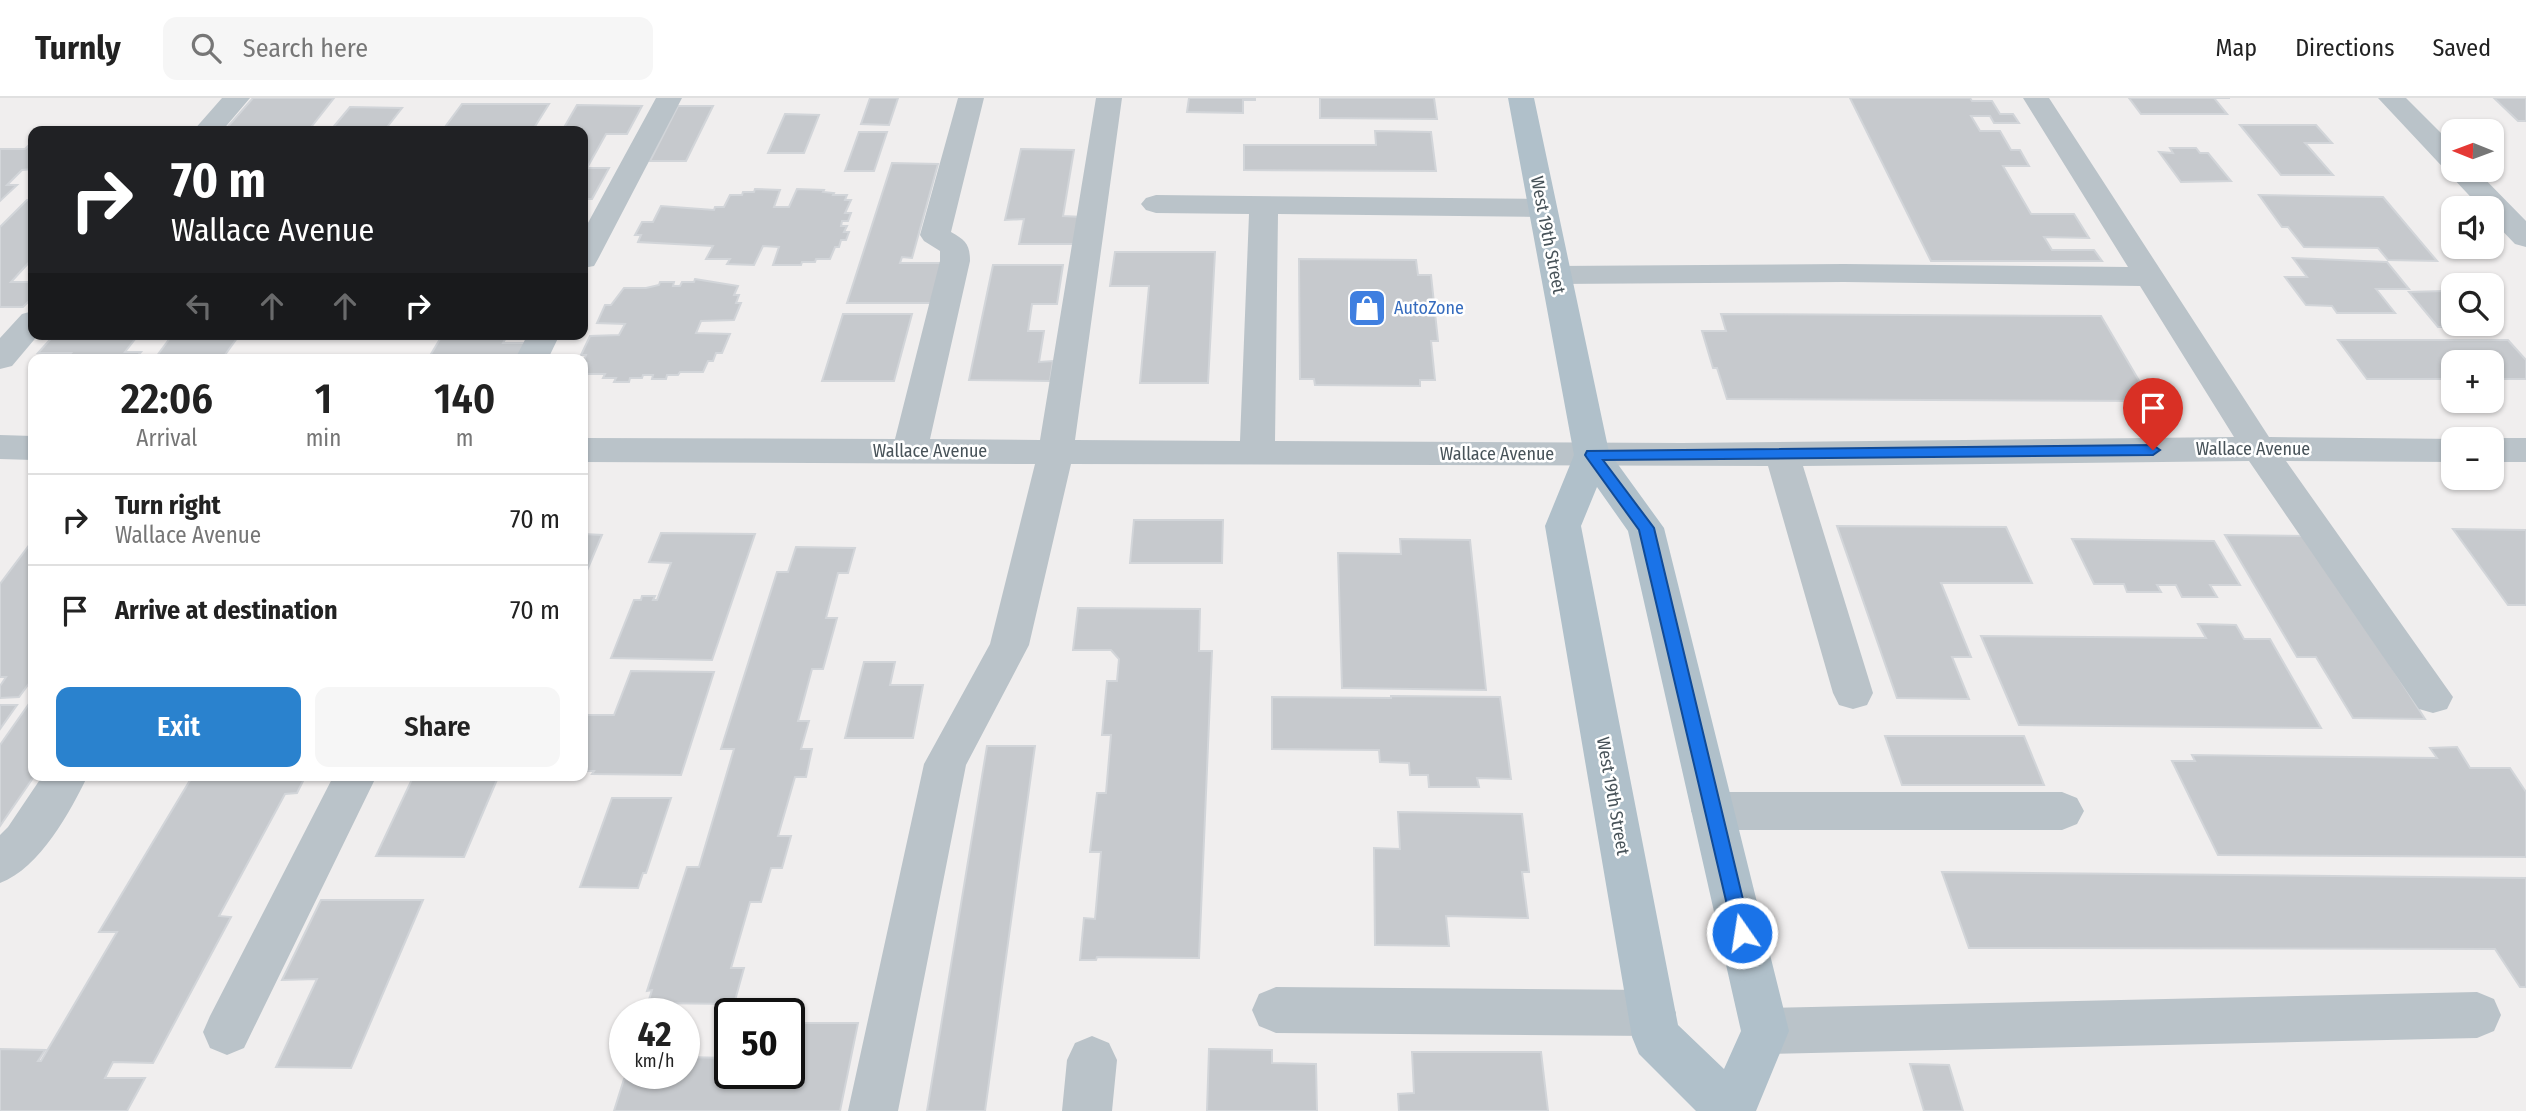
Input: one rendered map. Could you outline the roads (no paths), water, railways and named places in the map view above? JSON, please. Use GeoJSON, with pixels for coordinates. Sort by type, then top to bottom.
{"type":"FeatureCollection","features":[{"type":"Feature","properties":{"kind":"main road","name":"West 19th Street"},"geometry":{"type":"LineString","coordinates":[[1521,98],[1592,455],[1646,528],[1765,1031],[1731,1111],[1656,1037],[1563,526],[1592,455]]}},
{"type":"Feature","properties":{"kind":"street"},"geometry":{"type":"LineString","coordinates":[[211,126],[237,98]]}},
{"type":"Feature","properties":{"kind":"street"},"geometry":{"type":"LineString","coordinates":[[588,250],[669,98]]}},
{"type":"Feature","properties":{"kind":"street"},"geometry":{"type":"LineString","coordinates":[[910,451],[956,261],[955,247],[935,235],[971,98]]}},
{"type":"Feature","properties":{"kind":"street"},"geometry":{"type":"LineString","coordinates":[[873,1111],[945,764],[1009,645],[1056,452],[1109,98]]}},
{"type":"Feature","properties":{"kind":"street"},"geometry":{"type":"LineString","coordinates":[[2036,98],[2259,449],[2433,697]]}},
{"type":"Feature","properties":{"kind":"street"},"geometry":{"type":"LineString","coordinates":[[2391,98],[2441,150]]}},
{"type":"Feature","properties":{"kind":"street"},"geometry":{"type":"LineString","coordinates":[[2472,182],[2526,238]]}},
{"type":"Feature","properties":{"kind":"street"},"geometry":{"type":"LineString","coordinates":[[1156,204],[1542,208]]}},
{"type":"Feature","properties":{"kind":"street"},"geometry":{"type":"LineString","coordinates":[[1256,453],[1264,204]]}},
{"type":"Feature","properties":{"kind":"street"},"geometry":{"type":"LineString","coordinates":[[1556,275],[1844,273],[2148,277]]}},
{"type":"Feature","properties":{"kind":"street"},"geometry":{"type":"LineString","coordinates":[[0,358],[28,327]]}},
{"type":"Feature","properties":{"kind":"street"},"geometry":{"type":"LineString","coordinates":[[0,447],[28,448]]}},
{"type":"Feature","properties":{"kind":"street","name":"Wallace Avenue"},"geometry":{"type":"LineString","coordinates":[[588,450],[1592,455],[2441,450]]}},
{"type":"Feature","properties":{"kind":"street"},"geometry":{"type":"LineString","coordinates":[[2504,450],[2526,450]]}},
{"type":"Feature","properties":{"kind":"street"},"geometry":{"type":"LineString","coordinates":[[1783,454],[1853,693]]}},
{"type":"Feature","properties":{"kind":"street"},"geometry":{"type":"LineString","coordinates":[[0,863],[24,841],[63,781]]}},
{"type":"Feature","properties":{"kind":"street"},"geometry":{"type":"LineString","coordinates":[[226,1032],[353,781]]}},
{"type":"Feature","properties":{"kind":"street"},"geometry":{"type":"LineString","coordinates":[[1713,811],[2062,811]]}},
{"type":"Feature","properties":{"kind":"street"},"geometry":{"type":"LineString","coordinates":[[1276,1010],[1652,1013]]}},
{"type":"Feature","properties":{"kind":"street"},"geometry":{"type":"LineString","coordinates":[[1765,1031],[2477,1015]]}},
{"type":"Feature","properties":{"kind":"street"},"geometry":{"type":"LineString","coordinates":[[1087,1111],[1092,1060]]}},
{"type":"Feature","properties":{"kind":"place","name":"AutoZone"},"geometry":{"type":"Point","coordinates":[1367,308]}}]}
